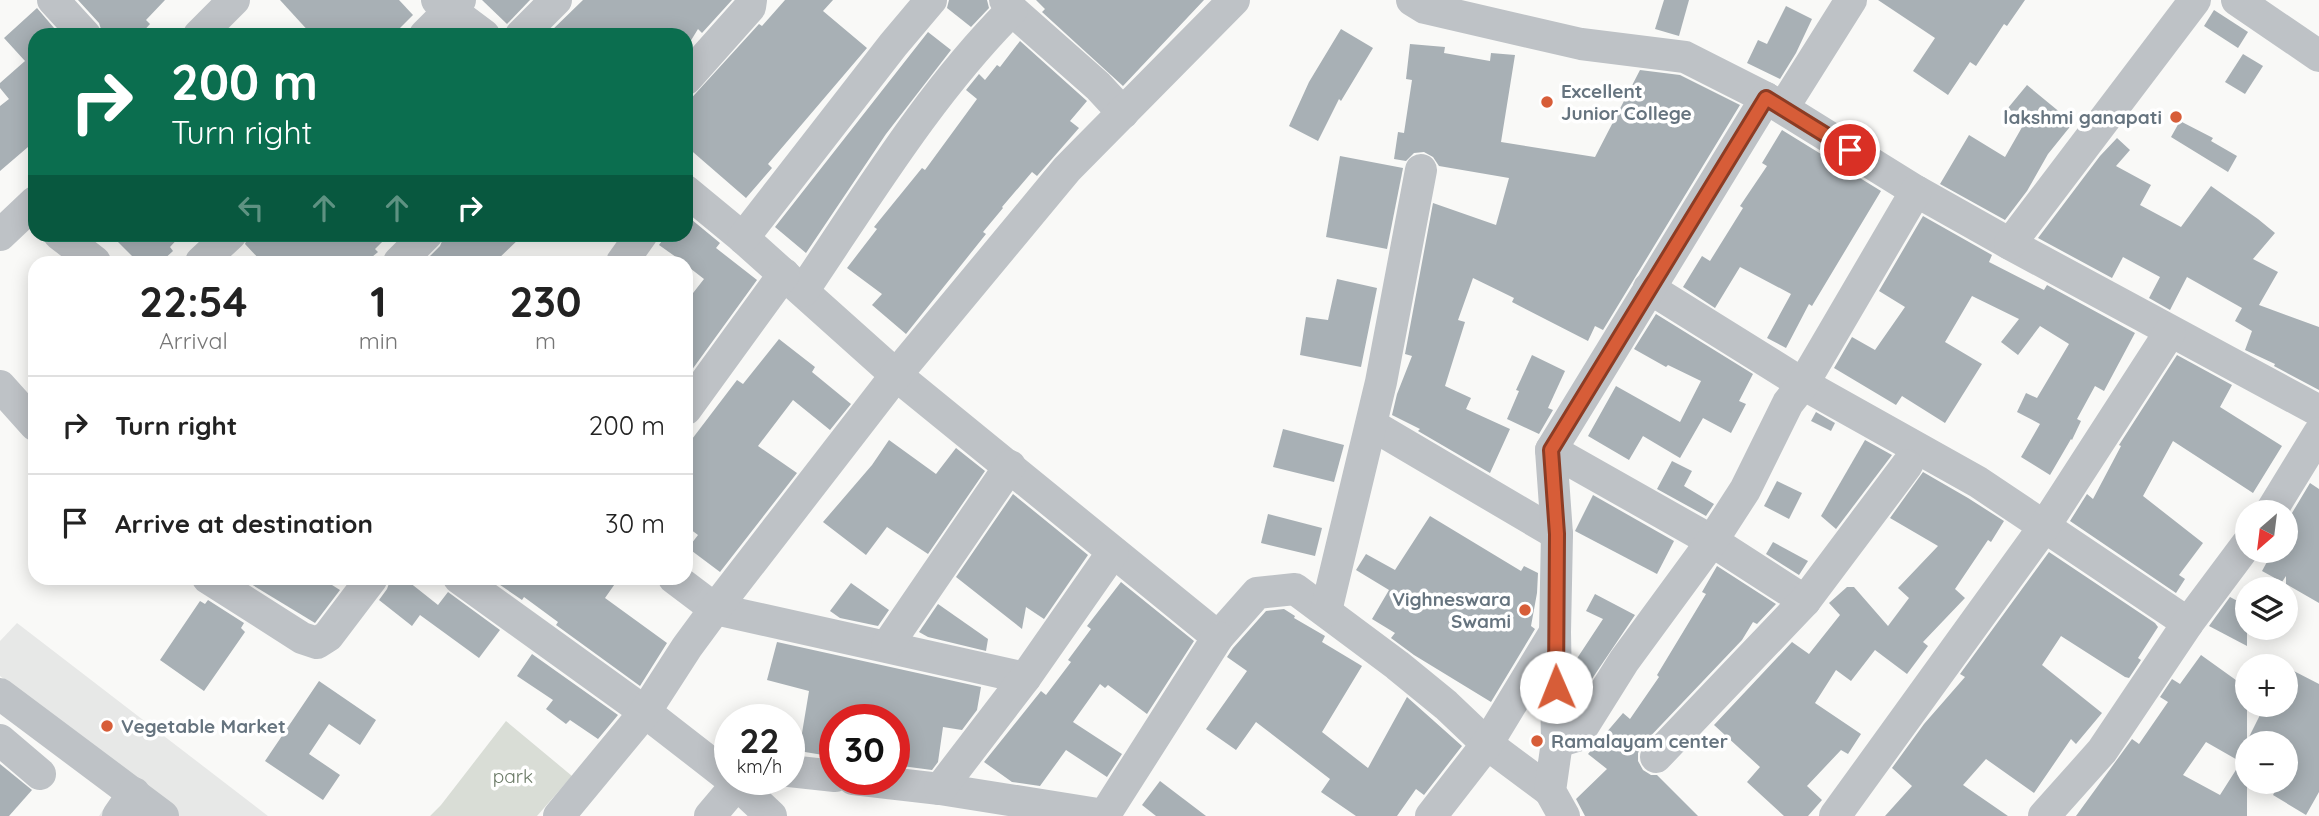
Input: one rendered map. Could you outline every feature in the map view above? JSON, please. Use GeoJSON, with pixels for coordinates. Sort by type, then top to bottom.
{"type":"FeatureCollection","features":[{"type":"Feature","properties":{"kind":"street"},"geometry":{"type":"LineString","coordinates":[[53,0],[79,28]]}},
{"type":"Feature","properties":{"kind":"street"},"geometry":{"type":"LineString","coordinates":[[206,28],[234,0]]}},
{"type":"Feature","properties":{"kind":"street"},"geometry":{"type":"LineString","coordinates":[[528,28],[556,0]]}},
{"type":"Feature","properties":{"kind":"street"},"geometry":{"type":"LineString","coordinates":[[693,71],[750,7],[751,0]]}},
{"type":"Feature","properties":{"kind":"street"},"geometry":{"type":"LineString","coordinates":[[743,238],[893,44],[931,0]]}},
{"type":"Feature","properties":{"kind":"street"},"geometry":{"type":"LineString","coordinates":[[559,816],[645,712],[715,609],[896,375],[1067,169],[1234,0]]}},
{"type":"Feature","properties":{"kind":"street"},"geometry":{"type":"LineString","coordinates":[[1557,804],[1557,534],[1551,450],[1649,288],[1775,103],[1851,0]]}},
{"type":"Feature","properties":{"kind":"street"},"geometry":{"type":"LineString","coordinates":[[2237,0],[2319,56]]}},
{"type":"Feature","properties":{"kind":"street"},"geometry":{"type":"LineString","coordinates":[[2010,244],[2190,2]]}},
{"type":"Feature","properties":{"kind":"street"},"geometry":{"type":"LineString","coordinates":[[430,28],[449,3],[476,28]]}},
{"type":"Feature","properties":{"kind":"street"},"geometry":{"type":"LineString","coordinates":[[1423,3],[1581,44],[1685,58],[1775,103],[1916,191],[2319,411]]}},
{"type":"Feature","properties":{"kind":"street"},"geometry":{"type":"LineString","coordinates":[[693,401],[794,283],[1009,5],[1098,86],[1123,113]]}},
{"type":"Feature","properties":{"kind":"street"},"geometry":{"type":"LineString","coordinates":[[1326,611],[1372,425],[1421,170]]}},
{"type":"Feature","properties":{"kind":"street"},"geometry":{"type":"LineString","coordinates":[[1557,742],[1577,736],[1624,661],[1712,541],[1745,490],[1788,403],[1803,384],[1916,191]]}},
{"type":"Feature","properties":{"kind":"street"},"geometry":{"type":"LineString","coordinates":[[693,197],[896,375],[1218,637]]}},
{"type":"Feature","properties":{"kind":"street"},"geometry":{"type":"LineString","coordinates":[[0,235],[28,212]]}},
{"type":"Feature","properties":{"kind":"street"},"geometry":{"type":"LineString","coordinates":[[69,242],[87,256]]}},
{"type":"Feature","properties":{"kind":"street"},"geometry":{"type":"LineString","coordinates":[[207,256],[222,242]]}},
{"type":"Feature","properties":{"kind":"street"},"geometry":{"type":"LineString","coordinates":[[405,256],[419,242]]}},
{"type":"Feature","properties":{"kind":"street"},"geometry":{"type":"LineString","coordinates":[[1649,288],[1803,384],[1978,482],[2188,623]]}},
{"type":"Feature","properties":{"kind":"street"},"geometry":{"type":"LineString","coordinates":[[1835,816],[2044,527],[2170,332]]}},
{"type":"Feature","properties":{"kind":"street"},"geometry":{"type":"LineString","coordinates":[[0,386],[28,411]]}},
{"type":"Feature","properties":{"kind":"street"},"geometry":{"type":"LineString","coordinates":[[1372,425],[1557,534]]}},
{"type":"Feature","properties":{"kind":"street"},"geometry":{"type":"LineString","coordinates":[[2278,500],[2319,433]]}},
{"type":"Feature","properties":{"kind":"street"},"geometry":{"type":"LineString","coordinates":[[1551,450],[1712,541],[1805,601]]}},
{"type":"Feature","properties":{"kind":"street"},"geometry":{"type":"LineString","coordinates":[[1656,757],[1805,601],[1907,465]]}},
{"type":"Feature","properties":{"kind":"street"},"geometry":{"type":"LineString","coordinates":[[887,646],[1010,466]]}},
{"type":"Feature","properties":{"kind":"street"},"geometry":{"type":"LineString","coordinates":[[940,789],[1025,678],[1113,552]]}},
{"type":"Feature","properties":{"kind":"street"},"geometry":{"type":"LineString","coordinates":[[2045,816],[2102,751],[2188,623],[2235,560]]}},
{"type":"Feature","properties":{"kind":"street"},"geometry":{"type":"LineString","coordinates":[[219,585],[302,638],[317,643],[328,636],[367,585]]}},
{"type":"Feature","properties":{"kind":"street"},"geometry":{"type":"LineString","coordinates":[[469,585],[714,762]]}},
{"type":"Feature","properties":{"kind":"street"},"geometry":{"type":"LineString","coordinates":[[683,585],[715,609],[1025,678]]}},
{"type":"Feature","properties":{"kind":"street"},"geometry":{"type":"LineString","coordinates":[[910,786],[1104,816],[1218,637],[1257,593],[1295,589],[1396,664],[1557,804]]}},
{"type":"Feature","properties":{"kind":"street"},"geometry":{"type":"LineString","coordinates":[[1431,816],[1487,744],[1555,632]]}},
{"type":"Feature","properties":{"kind":"street"},"geometry":{"type":"LineString","coordinates":[[0,694],[126,804],[163,816]]}},
{"type":"Feature","properties":{"kind":"street"},"geometry":{"type":"LineString","coordinates":[[0,740],[40,774]]}},
{"type":"Feature","properties":{"kind":"street"},"geometry":{"type":"LineString","coordinates":[[710,816],[726,795]]}},
{"type":"Feature","properties":{"kind":"street"},"geometry":{"type":"LineString","coordinates":[[752,795],[771,816]]}},
{"type":"Feature","properties":{"kind":"shaded area","name":"Vegetable Market"},"geometry":{"type":"Polygon","coordinates":[[[17,623],[268,816],[99,816],[126,775],[0,676],[0,641],[17,623]]]}},
{"type":"Feature","properties":{"kind":"green space","name":"park"},"geometry":{"type":"Polygon","coordinates":[[[506,721],[572,776],[537,816],[430,816],[441,805],[506,721]]]}},
{"type":"Feature","properties":{"kind":"building"},"geometry":{"type":"Polygon","coordinates":[[[78,0],[165,0],[146,20],[150,24],[146,28],[101,28],[78,0]]]}},
{"type":"Feature","properties":{"kind":"building"},"geometry":{"type":"Polygon","coordinates":[[[280,0],[399,0],[413,15],[400,28],[306,28],[280,0]]]}},
{"type":"Feature","properties":{"kind":"building"},"geometry":{"type":"Polygon","coordinates":[[[482,0],[530,0],[507,24],[482,0]]]}},
{"type":"Feature","properties":{"kind":"building"},"geometry":{"type":"Polygon","coordinates":[[[583,0],[732,0],[702,33],[698,29],[693,37],[693,28],[554,28],[583,0]]]}},
{"type":"Feature","properties":{"kind":"building"},"geometry":{"type":"Polygon","coordinates":[[[785,0],[833,0],[823,11],[867,48],[768,164],[772,168],[746,198],[693,152],[693,96],[759,24],[762,26],[785,0]]]}},
{"type":"Feature","properties":{"kind":"building"},"geometry":{"type":"Polygon","coordinates":[[[949,0],[987,0],[989,8],[971,27],[947,8],[949,0]]]}},
{"type":"Feature","properties":{"kind":"building"},"geometry":{"type":"Polygon","coordinates":[[[1036,0],[1204,0],[1123,86],[1042,12],[1045,9],[1036,0]]]}},
{"type":"Feature","properties":{"kind":"building"},"geometry":{"type":"Polygon","coordinates":[[[1664,0],[1689,0],[1679,36],[1655,29],[1664,0]]]}},
{"type":"Feature","properties":{"kind":"building"},"geometry":{"type":"Polygon","coordinates":[[[1878,0],[2025,0],[2007,26],[2004,24],[1976,66],[1970,62],[1948,95],[1913,71],[1935,38],[1878,0]]]}},
{"type":"Feature","properties":{"kind":"building"},"geometry":{"type":"Polygon","coordinates":[[[1786,6],[1812,19],[1780,79],[1747,63],[1758,40],[1767,44],[1786,6]]]}},
{"type":"Feature","properties":{"kind":"building"},"geometry":{"type":"Polygon","coordinates":[[[37,8],[54,28],[28,28],[28,147],[0,171],[0,106],[9,99],[0,88],[0,83],[25,61],[4,38],[37,8]]]}},
{"type":"Feature","properties":{"kind":"building"},"geometry":{"type":"Polygon","coordinates":[[[2214,10],[2248,32],[2238,48],[2204,26],[2214,10]]]}},
{"type":"Feature","properties":{"kind":"building"},"geometry":{"type":"Polygon","coordinates":[[[1341,29],[1373,48],[1341,101],[1339,99],[1318,141],[1289,126],[1309,82],[1341,29]]]}},
{"type":"Feature","properties":{"kind":"building"},"geometry":{"type":"Polygon","coordinates":[[[928,32],[951,50],[886,134],[806,253],[775,227],[928,32]]]}},
{"type":"Feature","properties":{"kind":"building"},"geometry":{"type":"Polygon","coordinates":[[[1020,41],[1087,101],[1070,121],[1079,128],[1037,176],[1032,172],[1002,207],[983,232],[986,234],[906,334],[872,305],[882,294],[847,268],[877,229],[874,227],[922,168],[925,170],[977,99],[966,90],[979,74],[985,80],[997,65],[1000,67],[1020,41]]]}},
{"type":"Feature","properties":{"kind":"building"},"geometry":{"type":"Polygon","coordinates":[[[1410,44],[1445,47],[1444,53],[1490,61],[1491,53],[1515,55],[1501,142],[1595,157],[1640,70],[1680,75],[1740,105],[1603,330],[1595,326],[1588,341],[1512,302],[1514,298],[1473,278],[1458,320],[1465,322],[1445,386],[1471,398],[1466,409],[1510,429],[1490,473],[1418,431],[1420,429],[1392,415],[1412,356],[1405,354],[1433,203],[1496,225],[1509,178],[1439,166],[1433,157],[1424,152],[1414,153],[1406,161],[1394,159],[1398,132],[1404,133],[1412,80],[1406,79],[1410,44]]]}},
{"type":"Feature","properties":{"kind":"building"},"geometry":{"type":"Polygon","coordinates":[[[2243,54],[2263,66],[2245,94],[2225,82],[2243,54]]]}},
{"type":"Feature","properties":{"kind":"building"},"geometry":{"type":"Polygon","coordinates":[[[2027,85],[2073,123],[2048,154],[2027,191],[2005,220],[1940,184],[1969,135],[2005,157],[2025,122],[2008,108],[2027,85]]]}},
{"type":"Feature","properties":{"kind":"building"},"geometry":{"type":"Polygon","coordinates":[[[2180,121],[2213,138],[2211,141],[2237,156],[2228,172],[2171,137],[2180,121]]]}},
{"type":"Feature","properties":{"kind":"building"},"geometry":{"type":"Polygon","coordinates":[[[1782,130],[1881,191],[1812,306],[1809,304],[1786,348],[1767,338],[1791,294],[1740,267],[1715,308],[1683,287],[1702,256],[1710,261],[1743,208],[1740,206],[1767,166],[1762,163],[1782,130]]]}},
{"type":"Feature","properties":{"kind":"building"},"geometry":{"type":"Polygon","coordinates":[[[2117,138],[2130,150],[2116,166],[2151,185],[2140,205],[2181,227],[2211,186],[2275,233],[2253,259],[2278,272],[2259,305],[2319,327],[2319,390],[2245,350],[2252,331],[2235,321],[2242,308],[2187,277],[2170,310],[2149,298],[2160,277],[2123,257],[2112,278],[2038,238],[2100,156],[2117,138]]]}},
{"type":"Feature","properties":{"kind":"building"},"geometry":{"type":"Polygon","coordinates":[[[1340,156],[1403,168],[1387,249],[1326,237],[1340,156]]]}},
{"type":"Feature","properties":{"kind":"building"},"geometry":{"type":"Polygon","coordinates":[[[1923,216],[1992,255],[1989,262],[2044,290],[2047,285],[2135,333],[2104,391],[2095,386],[2077,419],[2081,421],[2072,440],[2050,475],[2021,457],[2040,424],[2017,412],[2026,393],[2037,398],[2069,344],[2040,326],[2018,355],[2001,342],[2019,319],[1972,296],[1945,342],[1982,364],[1945,423],[1902,396],[1896,405],[1834,368],[1852,337],[1875,350],[1905,307],[1879,291],[1923,216]]]}},
{"type":"Feature","properties":{"kind":"building"},"geometry":{"type":"Polygon","coordinates":[[[693,221],[720,243],[716,248],[757,280],[693,368],[693,293],[704,279],[693,270],[693,256],[675,256],[659,245],[661,242],[693,242],[693,221]]]}},
{"type":"Feature","properties":{"kind":"building"},"geometry":{"type":"Polygon","coordinates":[[[118,242],[175,242],[170,247],[173,251],[168,256],[132,256],[118,242]]]}},
{"type":"Feature","properties":{"kind":"building"},"geometry":{"type":"Polygon","coordinates":[[[382,242],[375,249],[378,252],[373,256],[256,256],[245,244],[382,242]]]}},
{"type":"Feature","properties":{"kind":"building"},"geometry":{"type":"Polygon","coordinates":[[[442,242],[516,242],[501,256],[430,256],[442,242]]]}},
{"type":"Feature","properties":{"kind":"building"},"geometry":{"type":"Polygon","coordinates":[[[1337,279],[1377,288],[1361,367],[1300,355],[1306,317],[1328,320],[1337,279]]]}},
{"type":"Feature","properties":{"kind":"building"},"geometry":{"type":"Polygon","coordinates":[[[1656,314],[1753,374],[1739,401],[1746,404],[1731,433],[1703,418],[1680,458],[1643,436],[1629,460],[1588,436],[1616,386],[1680,422],[1701,381],[1668,365],[1666,367],[1634,349],[1656,314]]]}},
{"type":"Feature","properties":{"kind":"building"},"geometry":{"type":"Polygon","coordinates":[[[779,339],[815,367],[812,372],[851,404],[830,430],[793,400],[758,446],[797,473],[720,572],[693,552],[693,542],[698,535],[693,531],[693,438],[737,380],[743,384],[779,339]]]}},
{"type":"Feature","properties":{"kind":"building"},"geometry":{"type":"Polygon","coordinates":[[[1532,355],[1565,371],[1548,408],[1553,410],[1539,434],[1507,419],[1519,391],[1516,390],[1532,355]]]}},
{"type":"Feature","properties":{"kind":"building"},"geometry":{"type":"Polygon","coordinates":[[[2177,355],[2232,385],[2220,407],[2282,446],[2253,493],[2173,441],[2143,496],[2203,543],[2179,575],[2185,579],[2176,593],[2070,521],[2087,494],[2093,499],[2121,446],[2119,445],[2177,355]]]}},
{"type":"Feature","properties":{"kind":"building"},"geometry":{"type":"Polygon","coordinates":[[[1816,412],[1835,423],[1831,431],[1811,421],[1816,412]]]}},
{"type":"Feature","properties":{"kind":"building"},"geometry":{"type":"Polygon","coordinates":[[[1283,429],[1344,445],[1334,482],[1273,467],[1283,429]]]}},
{"type":"Feature","properties":{"kind":"building"},"geometry":{"type":"Polygon","coordinates":[[[889,440],[936,474],[956,448],[985,471],[928,554],[887,527],[866,555],[823,522],[872,465],[889,440]]]}},
{"type":"Feature","properties":{"kind":"building"},"geometry":{"type":"Polygon","coordinates":[[[1865,440],[1892,455],[1836,529],[1821,516],[1865,440]]]}},
{"type":"Feature","properties":{"kind":"building"},"geometry":{"type":"Polygon","coordinates":[[[1672,461],[1692,471],[1684,486],[1714,504],[1706,516],[1657,489],[1672,461]]]}},
{"type":"Feature","properties":{"kind":"building"},"geometry":{"type":"Polygon","coordinates":[[[1923,472],[2004,521],[1955,589],[1965,598],[1923,642],[1928,646],[1907,674],[1875,650],[1851,681],[1836,670],[1815,703],[1861,734],[1848,754],[1841,750],[1807,786],[1822,800],[1808,816],[1784,816],[1747,782],[1760,767],[1714,725],[1792,642],[1809,654],[1840,615],[1829,603],[1847,587],[1854,587],[1888,626],[1909,598],[1898,588],[1938,546],[1890,518],[1923,472]]]}},
{"type":"Feature","properties":{"kind":"building"},"geometry":{"type":"Polygon","coordinates":[[[1777,481],[1802,493],[1789,519],[1764,506],[1777,481]]]}},
{"type":"Feature","properties":{"kind":"building"},"geometry":{"type":"Polygon","coordinates":[[[2310,483],[2319,489],[2319,603],[2298,591],[2298,577],[2273,577],[2262,571],[2266,564],[2298,564],[2298,503],[2310,483]]]}},
{"type":"Feature","properties":{"kind":"building"},"geometry":{"type":"Polygon","coordinates":[[[1013,494],[1088,555],[1044,619],[1026,607],[1022,629],[956,577],[1013,494]]]}},
{"type":"Feature","properties":{"kind":"building"},"geometry":{"type":"Polygon","coordinates":[[[1593,495],[1674,541],[1657,574],[1575,531],[1593,495]]]}},
{"type":"Feature","properties":{"kind":"building"},"geometry":{"type":"Polygon","coordinates":[[[1268,514],[1322,528],[1315,556],[1261,543],[1268,514]]]}},
{"type":"Feature","properties":{"kind":"building"},"geometry":{"type":"Polygon","coordinates":[[[1430,516],[1521,571],[1524,566],[1538,573],[1531,626],[1535,629],[1491,702],[1414,655],[1391,638],[1395,633],[1372,619],[1389,590],[1356,570],[1366,554],[1395,570],[1430,516]]]}},
{"type":"Feature","properties":{"kind":"building"},"geometry":{"type":"Polygon","coordinates":[[[1773,542],[1808,561],[1799,575],[1766,554],[1773,542]]]}},
{"type":"Feature","properties":{"kind":"building"},"geometry":{"type":"Polygon","coordinates":[[[2049,552],[2155,623],[2158,627],[2138,658],[2141,660],[2129,678],[2125,677],[2061,636],[2042,665],[2102,713],[2076,744],[2071,739],[2034,793],[1986,759],[1963,785],[2008,816],[1885,816],[1912,786],[1892,768],[1924,724],[1965,677],[1960,674],[2049,552]]]}},
{"type":"Feature","properties":{"kind":"building"},"geometry":{"type":"Polygon","coordinates":[[[1717,566],[1776,604],[1757,624],[1753,622],[1742,640],[1643,744],[1638,753],[1638,761],[1643,770],[1657,775],[1698,816],[1585,816],[1576,799],[1607,769],[1588,754],[1623,713],[1630,719],[1659,677],[1657,675],[1706,594],[1702,592],[1717,566]]]}},
{"type":"Feature","properties":{"kind":"building"},"geometry":{"type":"Polygon","coordinates":[[[1121,582],[1194,641],[1147,714],[1108,685],[1105,688],[1100,684],[1073,722],[1122,754],[1107,777],[1066,750],[1040,786],[1012,782],[984,762],[1041,691],[1046,695],[1091,629],[1087,626],[1121,582]]]}},
{"type":"Feature","properties":{"kind":"building"},"geometry":{"type":"Polygon","coordinates":[[[851,583],[889,610],[878,626],[840,618],[830,611],[851,583]]]}},
{"type":"Feature","properties":{"kind":"building"},"geometry":{"type":"Polygon","coordinates":[[[253,585],[332,585],[340,590],[315,623],[253,585]]]}},
{"type":"Feature","properties":{"kind":"building"},"geometry":{"type":"Polygon","coordinates":[[[388,585],[413,585],[438,605],[448,592],[500,630],[479,658],[420,615],[412,626],[379,600],[388,585]]]}},
{"type":"Feature","properties":{"kind":"building"},"geometry":{"type":"Polygon","coordinates":[[[500,585],[614,585],[605,598],[667,643],[640,686],[556,625],[558,622],[524,597],[522,600],[500,585]]]}},
{"type":"Feature","properties":{"kind":"building"},"geometry":{"type":"Polygon","coordinates":[[[1595,594],[1635,615],[1577,701],[1574,677],[1579,670],[1574,663],[1603,619],[1586,611],[1595,594]]]}},
{"type":"Feature","properties":{"kind":"building"},"geometry":{"type":"Polygon","coordinates":[[[2230,597],[2235,600],[2235,640],[2209,626],[2230,597]]]}},
{"type":"Feature","properties":{"kind":"building"},"geometry":{"type":"Polygon","coordinates":[[[208,600],[244,623],[241,628],[245,632],[204,691],[160,660],[200,601],[205,604],[208,600]]]}},
{"type":"Feature","properties":{"kind":"building"},"geometry":{"type":"Polygon","coordinates":[[[938,604],[988,639],[986,651],[928,637],[919,632],[938,604]]]}},
{"type":"Feature","properties":{"kind":"building"},"geometry":{"type":"Polygon","coordinates":[[[1284,609],[1325,636],[1322,642],[1362,666],[1322,732],[1368,768],[1407,697],[1462,746],[1424,795],[1416,789],[1397,816],[1356,816],[1321,792],[1330,779],[1256,722],[1236,750],[1206,729],[1247,671],[1227,657],[1266,611],[1284,609]]]}},
{"type":"Feature","properties":{"kind":"building"},"geometry":{"type":"Polygon","coordinates":[[[2236,640],[2247,640],[2247,646],[2236,640]]]}},
{"type":"Feature","properties":{"kind":"building"},"geometry":{"type":"Polygon","coordinates":[[[777,642],[981,687],[977,710],[962,730],[943,727],[938,762],[932,770],[910,767],[910,704],[819,704],[819,754],[805,752],[805,715],[809,691],[767,680],[777,642]]]}},
{"type":"Feature","properties":{"kind":"building"},"geometry":{"type":"Polygon","coordinates":[[[532,654],[618,715],[598,739],[570,720],[566,724],[546,709],[553,700],[517,676],[532,654]]]}},
{"type":"Feature","properties":{"kind":"building"},"geometry":{"type":"Polygon","coordinates":[[[2201,655],[2235,679],[2235,717],[2247,717],[2247,731],[2235,731],[2235,759],[2206,742],[2183,775],[2220,795],[2235,771],[2235,794],[2247,794],[2247,816],[2076,816],[2132,739],[2139,744],[2168,702],[2160,697],[2172,679],[2180,684],[2201,655]]]}},
{"type":"Feature","properties":{"kind":"building"},"geometry":{"type":"Polygon","coordinates":[[[2298,673],[2319,684],[2319,792],[2306,815],[2273,795],[2298,794],[2298,731],[2252,731],[2259,717],[2298,717],[2298,673]]]}},
{"type":"Feature","properties":{"kind":"building"},"geometry":{"type":"Polygon","coordinates":[[[319,681],[376,720],[360,745],[329,724],[309,754],[340,775],[323,800],[265,761],[319,681]]]}},
{"type":"Feature","properties":{"kind":"building"},"geometry":{"type":"Polygon","coordinates":[[[0,764],[32,790],[9,816],[0,816],[0,764]]]}},
{"type":"Feature","properties":{"kind":"building"},"geometry":{"type":"Polygon","coordinates":[[[1160,781],[1206,816],[1156,816],[1142,805],[1160,781]]]}},
{"type":"Feature","properties":{"kind":"place","name":"Excellent Junior College"},"geometry":{"type":"Point","coordinates":[1547,102]}},
{"type":"Feature","properties":{"kind":"place","name":"lakshmi ganapati"},"geometry":{"type":"Point","coordinates":[2176,117]}},
{"type":"Feature","properties":{"kind":"place","name":"Vighneswara Swami"},"geometry":{"type":"Point","coordinates":[1525,610]}},
{"type":"Feature","properties":{"kind":"place","name":"Vegetable Market"},"geometry":{"type":"Point","coordinates":[107,726]}},
{"type":"Feature","properties":{"kind":"place","name":"Ramalayam center"},"geometry":{"type":"Point","coordinates":[1537,741]}},
{"type":"Feature","properties":{"kind":"route"},"geometry":{"type":"LineString","coordinates":[[1556,687],[1557,534],[1551,450],[1766,98],[1850,150]]}}]}
